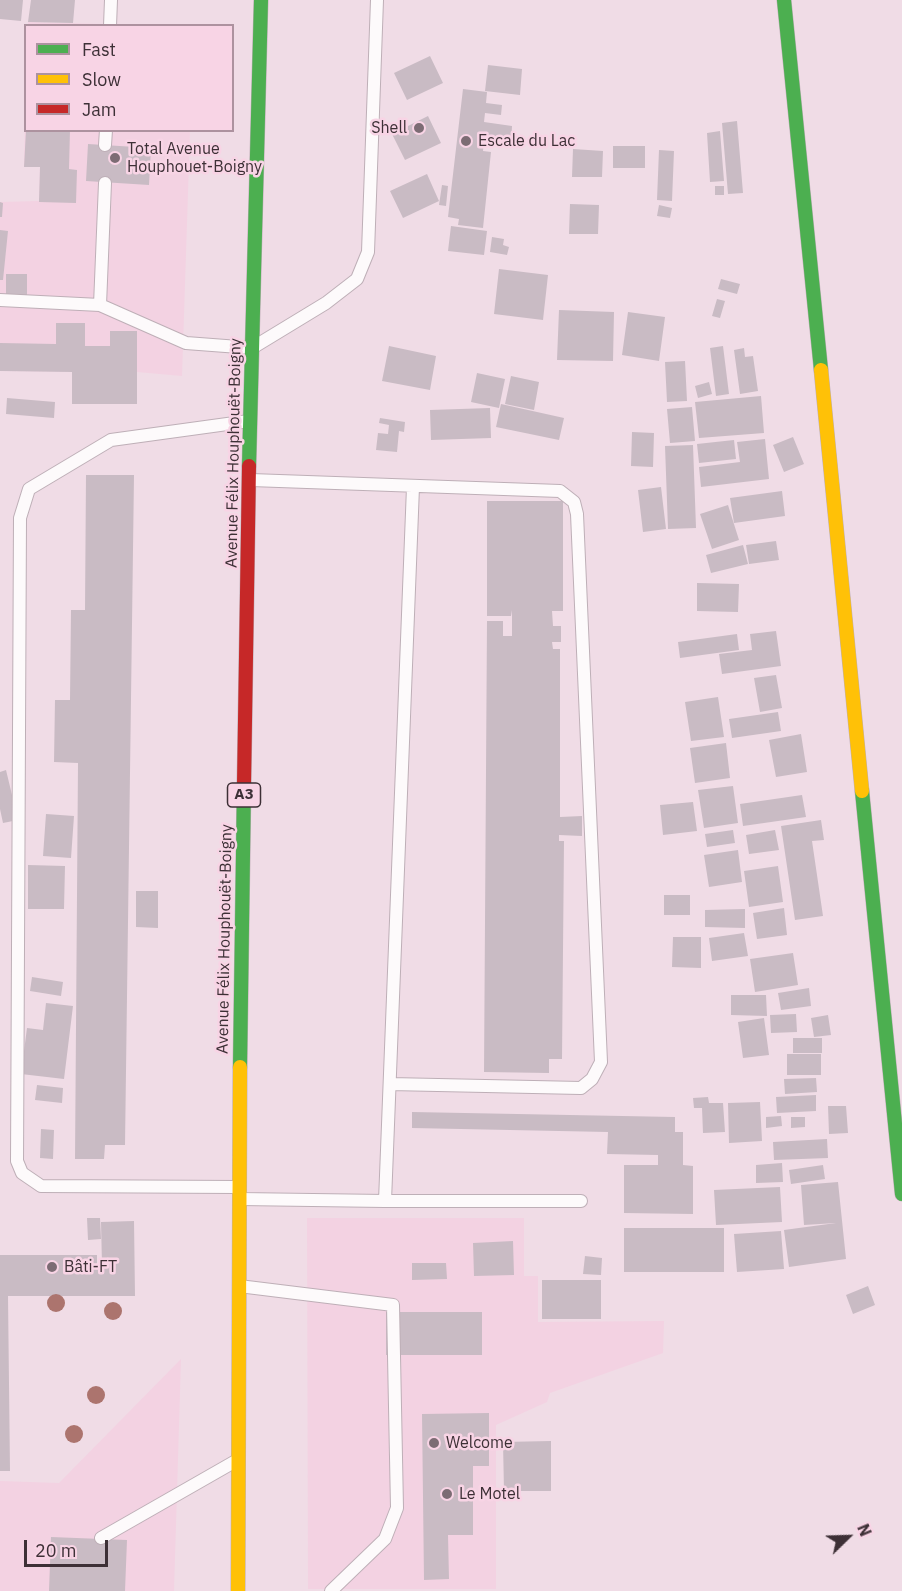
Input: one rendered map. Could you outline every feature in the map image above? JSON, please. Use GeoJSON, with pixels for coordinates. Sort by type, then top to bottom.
{"type":"FeatureCollection","features":[{"type":"Feature","properties":{"kind":"main road","name":"Avenue Félix Houphouët-Boigny"},"geometry":{"type":"LineString","coordinates":[[238,1591],[238,1193],[250,421],[261,0]]}},
{"type":"Feature","properties":{"kind":"main road"},"geometry":{"type":"LineString","coordinates":[[784,0],[902,1194]]}},
{"type":"Feature","properties":{"kind":"lane"},"geometry":{"type":"LineString","coordinates":[[110,24],[111,0]]}},
{"type":"Feature","properties":{"kind":"lane"},"geometry":{"type":"LineString","coordinates":[[0,300],[100,305],[186,343],[252,348],[326,303],[357,279],[368,252],[376,0]]}},
{"type":"Feature","properties":{"kind":"lane"},"geometry":{"type":"LineString","coordinates":[[105,145],[106,132]]}},
{"type":"Feature","properties":{"kind":"lane"},"geometry":{"type":"LineString","coordinates":[[100,305],[105,183]]}},
{"type":"Feature","properties":{"kind":"lane"},"geometry":{"type":"LineString","coordinates":[[250,421],[111,440],[29,489],[20,518],[17,1161],[22,1173],[41,1186],[238,1193],[385,1202],[581,1201]]}},
{"type":"Feature","properties":{"kind":"lane"},"geometry":{"type":"LineString","coordinates":[[249,480],[560,491],[574,502],[577,514],[601,1062],[592,1079],[581,1088],[390,1084]]}},
{"type":"Feature","properties":{"kind":"lane"},"geometry":{"type":"LineString","coordinates":[[385,1202],[413,487]]}},
{"type":"Feature","properties":{"kind":"lane"},"geometry":{"type":"LineString","coordinates":[[238,1286],[393,1305],[397,1508],[385,1539],[331,1591]]}},
{"type":"Feature","properties":{"kind":"lane"},"geometry":{"type":"LineString","coordinates":[[101,1538],[238,1460]]}},
{"type":"Feature","properties":{"kind":"shaded area"},"geometry":{"type":"Polygon","coordinates":[[[28,22],[101,24],[28,24],[28,22]]]}},
{"type":"Feature","properties":{"kind":"shaded area"},"geometry":{"type":"Polygon","coordinates":[[[25,132],[190,132],[182,376],[137,372],[0,371],[0,202],[39,201],[40,167],[24,167],[25,132]]]}},
{"type":"Feature","properties":{"kind":"shaded area"},"geometry":{"type":"Polygon","coordinates":[[[307,1218],[524,1218],[524,1276],[538,1276],[538,1322],[664,1321],[663,1353],[550,1393],[547,1402],[496,1425],[496,1589],[308,1589],[307,1218]]]}},
{"type":"Feature","properties":{"kind":"shaded area"},"geometry":{"type":"Polygon","coordinates":[[[181,1359],[174,1591],[0,1591],[0,1481],[59,1483],[181,1359]]]}},
{"type":"Feature","properties":{"kind":"building"},"geometry":{"type":"Polygon","coordinates":[[[0,0],[23,0],[21,21],[0,19],[0,0]]]}},
{"type":"Feature","properties":{"kind":"building"},"geometry":{"type":"Polygon","coordinates":[[[31,0],[75,0],[73,23],[28,22],[31,0]]]}},
{"type":"Feature","properties":{"kind":"building"},"geometry":{"type":"Polygon","coordinates":[[[430,56],[443,83],[407,100],[394,73],[430,56]]]}},
{"type":"Feature","properties":{"kind":"building"},"geometry":{"type":"Polygon","coordinates":[[[488,65],[522,69],[520,95],[485,91],[488,65]]]}},
{"type":"Feature","properties":{"kind":"building"},"geometry":{"type":"Polygon","coordinates":[[[463,89],[487,92],[486,103],[502,105],[501,115],[485,113],[484,122],[512,126],[511,144],[484,141],[483,151],[491,152],[483,228],[458,225],[459,219],[448,217],[463,89]]]}},
{"type":"Feature","properties":{"kind":"building"},"geometry":{"type":"Polygon","coordinates":[[[428,116],[441,143],[405,160],[392,134],[428,116]]]}},
{"type":"Feature","properties":{"kind":"building"},"geometry":{"type":"Polygon","coordinates":[[[737,121],[743,193],[728,194],[722,123],[737,121]]]}},
{"type":"Feature","properties":{"kind":"building"},"geometry":{"type":"Polygon","coordinates":[[[720,131],[724,181],[710,182],[707,133],[720,131]]]}},
{"type":"Feature","properties":{"kind":"building"},"geometry":{"type":"Polygon","coordinates":[[[26,132],[70,132],[69,169],[77,170],[76,203],[39,202],[40,167],[24,167],[26,132]]]}},
{"type":"Feature","properties":{"kind":"building"},"geometry":{"type":"Polygon","coordinates":[[[88,144],[151,148],[149,185],[86,181],[88,144]]]}},
{"type":"Feature","properties":{"kind":"building"},"geometry":{"type":"Polygon","coordinates":[[[613,146],[645,146],[645,168],[613,168],[613,146]]]}},
{"type":"Feature","properties":{"kind":"building"},"geometry":{"type":"Polygon","coordinates":[[[573,149],[603,151],[602,177],[572,177],[573,149]]]}},
{"type":"Feature","properties":{"kind":"building"},"geometry":{"type":"Polygon","coordinates":[[[659,150],[674,151],[672,201],[657,200],[659,150]]]}},
{"type":"Feature","properties":{"kind":"building"},"geometry":{"type":"Polygon","coordinates":[[[427,174],[439,201],[403,218],[390,191],[427,174]]]}},
{"type":"Feature","properties":{"kind":"building"},"geometry":{"type":"Polygon","coordinates":[[[442,185],[448,186],[446,206],[439,205],[442,185]]]}},
{"type":"Feature","properties":{"kind":"building"},"geometry":{"type":"Polygon","coordinates":[[[715,186],[724,186],[724,195],[715,195],[715,186]]]}},
{"type":"Feature","properties":{"kind":"building"},"geometry":{"type":"Polygon","coordinates":[[[0,202],[3,203],[2,217],[0,217],[0,202]]]}},
{"type":"Feature","properties":{"kind":"building"},"geometry":{"type":"Polygon","coordinates":[[[570,204],[599,205],[598,234],[569,234],[570,204]]]}},
{"type":"Feature","properties":{"kind":"building"},"geometry":{"type":"Polygon","coordinates":[[[659,205],[672,208],[670,218],[657,216],[659,205]]]}},
{"type":"Feature","properties":{"kind":"building"},"geometry":{"type":"Polygon","coordinates":[[[451,226],[487,231],[484,255],[448,251],[451,226]]]}},
{"type":"Feature","properties":{"kind":"building"},"geometry":{"type":"Polygon","coordinates":[[[0,230],[8,231],[3,280],[0,280],[0,230]]]}},
{"type":"Feature","properties":{"kind":"building"},"geometry":{"type":"Polygon","coordinates":[[[492,237],[504,239],[503,245],[509,247],[507,255],[490,252],[492,237]]]}},
{"type":"Feature","properties":{"kind":"building"},"geometry":{"type":"Polygon","coordinates":[[[499,269],[548,275],[543,320],[494,314],[499,269]]]}},
{"type":"Feature","properties":{"kind":"building"},"geometry":{"type":"Polygon","coordinates":[[[6,274],[27,274],[27,297],[6,297],[6,274]]]}},
{"type":"Feature","properties":{"kind":"building"},"geometry":{"type":"Polygon","coordinates":[[[721,279],[740,284],[737,294],[718,289],[721,279]]]}},
{"type":"Feature","properties":{"kind":"building"},"geometry":{"type":"Polygon","coordinates":[[[717,299],[725,301],[720,318],[712,316],[717,299]]]}},
{"type":"Feature","properties":{"kind":"building"},"geometry":{"type":"Polygon","coordinates":[[[559,310],[614,312],[613,361],[557,360],[559,310]]]}},
{"type":"Feature","properties":{"kind":"building"},"geometry":{"type":"Polygon","coordinates":[[[628,312],[665,317],[659,361],[622,355],[628,312]]]}},
{"type":"Feature","properties":{"kind":"building"},"geometry":{"type":"Polygon","coordinates":[[[56,323],[85,323],[85,346],[110,346],[110,331],[137,331],[137,404],[72,404],[72,372],[0,371],[0,343],[56,344],[56,323]]]}},
{"type":"Feature","properties":{"kind":"building"},"geometry":{"type":"Polygon","coordinates":[[[389,346],[436,356],[430,390],[382,381],[389,346]]]}},
{"type":"Feature","properties":{"kind":"building"},"geometry":{"type":"Polygon","coordinates":[[[723,346],[729,394],[716,396],[710,348],[723,346]]]}},
{"type":"Feature","properties":{"kind":"building"},"geometry":{"type":"Polygon","coordinates":[[[744,348],[745,357],[753,356],[758,391],[740,394],[734,350],[744,348]]]}},
{"type":"Feature","properties":{"kind":"building"},"geometry":{"type":"Polygon","coordinates":[[[685,361],[687,401],[667,402],[665,362],[685,361]]]}},
{"type":"Feature","properties":{"kind":"building"},"geometry":{"type":"Polygon","coordinates":[[[477,373],[505,379],[499,408],[471,402],[477,373]]]}},
{"type":"Feature","properties":{"kind":"building"},"geometry":{"type":"Polygon","coordinates":[[[511,376],[539,382],[534,410],[505,404],[511,376]]]}},
{"type":"Feature","properties":{"kind":"building"},"geometry":{"type":"Polygon","coordinates":[[[709,382],[712,394],[698,398],[695,386],[709,382]]]}},
{"type":"Feature","properties":{"kind":"building"},"geometry":{"type":"Polygon","coordinates":[[[761,396],[764,433],[699,438],[695,402],[761,396]]]}},
{"type":"Feature","properties":{"kind":"building"},"geometry":{"type":"Polygon","coordinates":[[[7,398],[55,402],[54,418],[6,414],[7,398]]]}},
{"type":"Feature","properties":{"kind":"building"},"geometry":{"type":"Polygon","coordinates":[[[501,404],[564,418],[559,440],[496,427],[501,404]]]}},
{"type":"Feature","properties":{"kind":"building"},"geometry":{"type":"Polygon","coordinates":[[[692,407],[695,441],[670,443],[667,409],[692,407]]]}},
{"type":"Feature","properties":{"kind":"building"},"geometry":{"type":"Polygon","coordinates":[[[490,408],[491,438],[431,440],[430,410],[490,408]]]}},
{"type":"Feature","properties":{"kind":"building"},"geometry":{"type":"Polygon","coordinates":[[[380,418],[405,422],[404,432],[399,431],[397,452],[376,450],[378,433],[388,434],[389,425],[379,423],[380,418]]]}},
{"type":"Feature","properties":{"kind":"building"},"geometry":{"type":"Polygon","coordinates":[[[632,432],[654,433],[653,467],[631,466],[632,432]]]}},
{"type":"Feature","properties":{"kind":"building"},"geometry":{"type":"Polygon","coordinates":[[[793,437],[804,464],[784,472],[773,445],[793,437]]]}},
{"type":"Feature","properties":{"kind":"building"},"geometry":{"type":"Polygon","coordinates":[[[765,439],[769,479],[701,487],[699,467],[740,462],[737,442],[765,439]]]}},
{"type":"Feature","properties":{"kind":"building"},"geometry":{"type":"Polygon","coordinates":[[[734,440],[736,459],[699,463],[697,444],[734,440]]]}},
{"type":"Feature","properties":{"kind":"building"},"geometry":{"type":"Polygon","coordinates":[[[693,445],[696,528],[668,529],[665,446],[693,445]]]}},
{"type":"Feature","properties":{"kind":"building"},"geometry":{"type":"Polygon","coordinates":[[[86,475],[134,475],[125,1145],[105,1145],[104,1159],[75,1159],[78,763],[54,762],[55,700],[70,700],[71,610],[85,610],[86,475]]]}},
{"type":"Feature","properties":{"kind":"building"},"geometry":{"type":"Polygon","coordinates":[[[661,487],[666,529],[643,532],[638,490],[661,487]]]}},
{"type":"Feature","properties":{"kind":"building"},"geometry":{"type":"Polygon","coordinates":[[[782,491],[785,516],[734,523],[730,498],[782,491]]]}},
{"type":"Feature","properties":{"kind":"building"},"geometry":{"type":"Polygon","coordinates":[[[487,501],[563,501],[563,611],[552,611],[553,626],[561,626],[561,642],[552,642],[553,649],[560,649],[560,817],[582,816],[582,836],[559,835],[559,841],[564,841],[562,1059],[549,1059],[549,1073],[484,1072],[487,621],[503,621],[503,636],[512,636],[512,610],[511,616],[487,616],[487,501]]]}},
{"type":"Feature","properties":{"kind":"building"},"geometry":{"type":"Polygon","coordinates":[[[728,505],[739,540],[712,549],[700,514],[728,505]]]}},
{"type":"Feature","properties":{"kind":"building"},"geometry":{"type":"Polygon","coordinates":[[[776,541],[779,560],[749,564],[746,545],[776,541]]]}},
{"type":"Feature","properties":{"kind":"building"},"geometry":{"type":"Polygon","coordinates":[[[743,545],[748,564],[711,573],[706,555],[743,545]]]}},
{"type":"Feature","properties":{"kind":"building"},"geometry":{"type":"Polygon","coordinates":[[[697,583],[739,584],[738,612],[697,611],[697,583]]]}},
{"type":"Feature","properties":{"kind":"building"},"geometry":{"type":"Polygon","coordinates":[[[776,631],[781,666],[722,674],[719,654],[752,650],[750,634],[776,631]]]}},
{"type":"Feature","properties":{"kind":"building"},"geometry":{"type":"Polygon","coordinates":[[[737,634],[739,650],[680,658],[678,642],[737,634]]]}},
{"type":"Feature","properties":{"kind":"building"},"geometry":{"type":"Polygon","coordinates":[[[776,675],[782,708],[760,712],[754,678],[776,675]]]}},
{"type":"Feature","properties":{"kind":"building"},"geometry":{"type":"Polygon","coordinates":[[[718,697],[724,737],[691,741],[685,702],[718,697]]]}},
{"type":"Feature","properties":{"kind":"building"},"geometry":{"type":"Polygon","coordinates":[[[778,712],[781,731],[732,738],[729,719],[778,712]]]}},
{"type":"Feature","properties":{"kind":"building"},"geometry":{"type":"Polygon","coordinates":[[[801,734],[807,772],[776,777],[769,740],[801,734]]]}},
{"type":"Feature","properties":{"kind":"building"},"geometry":{"type":"Polygon","coordinates":[[[726,743],[730,778],[695,783],[690,748],[726,743]]]}},
{"type":"Feature","properties":{"kind":"building"},"geometry":{"type":"Polygon","coordinates":[[[6,770],[18,820],[3,823],[0,809],[0,772],[6,770]]]}},
{"type":"Feature","properties":{"kind":"building"},"geometry":{"type":"Polygon","coordinates":[[[733,786],[738,823],[704,828],[698,790],[733,786]]]}},
{"type":"Feature","properties":{"kind":"building"},"geometry":{"type":"Polygon","coordinates":[[[802,795],[806,817],[743,826],[740,804],[802,795]]]}},
{"type":"Feature","properties":{"kind":"building"},"geometry":{"type":"Polygon","coordinates":[[[693,802],[697,831],[663,835],[660,805],[693,802]]]}},
{"type":"Feature","properties":{"kind":"building"},"geometry":{"type":"Polygon","coordinates":[[[46,814],[74,816],[71,858],[43,856],[46,814]]]}},
{"type":"Feature","properties":{"kind":"building"},"geometry":{"type":"Polygon","coordinates":[[[821,820],[824,840],[812,841],[823,916],[795,920],[781,826],[821,820]]]}},
{"type":"Feature","properties":{"kind":"building"},"geometry":{"type":"Polygon","coordinates":[[[733,830],[735,843],[707,847],[705,834],[733,830]]]}},
{"type":"Feature","properties":{"kind":"building"},"geometry":{"type":"Polygon","coordinates":[[[775,830],[779,850],[749,854],[746,835],[775,830]]]}},
{"type":"Feature","properties":{"kind":"building"},"geometry":{"type":"Polygon","coordinates":[[[738,850],[742,882],[709,887],[704,855],[738,850]]]}},
{"type":"Feature","properties":{"kind":"building"},"geometry":{"type":"Polygon","coordinates":[[[28,865],[65,866],[64,909],[28,909],[28,865]]]}},
{"type":"Feature","properties":{"kind":"building"},"geometry":{"type":"Polygon","coordinates":[[[778,866],[783,902],[749,907],[744,871],[778,866]]]}},
{"type":"Feature","properties":{"kind":"building"},"geometry":{"type":"Polygon","coordinates":[[[136,891],[158,891],[158,928],[136,927],[136,891]]]}},
{"type":"Feature","properties":{"kind":"building"},"geometry":{"type":"Polygon","coordinates":[[[664,895],[690,895],[690,915],[664,915],[664,895]]]}},
{"type":"Feature","properties":{"kind":"building"},"geometry":{"type":"Polygon","coordinates":[[[784,908],[787,935],[757,939],[753,913],[784,908]]]}},
{"type":"Feature","properties":{"kind":"building"},"geometry":{"type":"Polygon","coordinates":[[[745,909],[745,928],[705,927],[705,910],[745,909]]]}},
{"type":"Feature","properties":{"kind":"building"},"geometry":{"type":"Polygon","coordinates":[[[744,933],[748,956],[712,961],[709,938],[744,933]]]}},
{"type":"Feature","properties":{"kind":"building"},"geometry":{"type":"Polygon","coordinates":[[[673,937],[701,937],[701,968],[672,967],[673,937]]]}},
{"type":"Feature","properties":{"kind":"building"},"geometry":{"type":"Polygon","coordinates":[[[793,953],[798,985],[755,992],[750,959],[793,953]]]}},
{"type":"Feature","properties":{"kind":"building"},"geometry":{"type":"Polygon","coordinates":[[[32,977],[63,982],[61,996],[30,991],[32,977]]]}},
{"type":"Feature","properties":{"kind":"building"},"geometry":{"type":"Polygon","coordinates":[[[809,988],[811,1006],[781,1010],[778,993],[809,988]]]}},
{"type":"Feature","properties":{"kind":"building"},"geometry":{"type":"Polygon","coordinates":[[[731,995],[766,995],[767,1016],[731,1015],[731,995]]]}},
{"type":"Feature","properties":{"kind":"building"},"geometry":{"type":"Polygon","coordinates":[[[46,1003],[73,1006],[64,1079],[21,1074],[27,1028],[43,1030],[46,1003]]]}},
{"type":"Feature","properties":{"kind":"building"},"geometry":{"type":"Polygon","coordinates":[[[796,1014],[797,1032],[771,1033],[770,1015],[796,1014]]]}},
{"type":"Feature","properties":{"kind":"building"},"geometry":{"type":"Polygon","coordinates":[[[828,1015],[831,1035],[814,1037],[811,1018],[828,1015]]]}},
{"type":"Feature","properties":{"kind":"building"},"geometry":{"type":"Polygon","coordinates":[[[764,1018],[769,1055],[743,1058],[738,1022],[764,1018]]]}},
{"type":"Feature","properties":{"kind":"building"},"geometry":{"type":"Polygon","coordinates":[[[793,1038],[822,1038],[822,1053],[793,1053],[793,1038]]]}},
{"type":"Feature","properties":{"kind":"building"},"geometry":{"type":"Polygon","coordinates":[[[787,1054],[821,1054],[821,1075],[787,1075],[787,1054]]]}},
{"type":"Feature","properties":{"kind":"building"},"geometry":{"type":"Polygon","coordinates":[[[816,1078],[817,1092],[785,1094],[784,1079],[816,1078]]]}},
{"type":"Feature","properties":{"kind":"building"},"geometry":{"type":"Polygon","coordinates":[[[37,1085],[63,1088],[62,1103],[35,1100],[37,1085]]]}},
{"type":"Feature","properties":{"kind":"building"},"geometry":{"type":"Polygon","coordinates":[[[816,1095],[816,1111],[777,1113],[776,1097],[816,1095]]]}},
{"type":"Feature","properties":{"kind":"building"},"geometry":{"type":"Polygon","coordinates":[[[708,1097],[709,1103],[723,1103],[725,1132],[703,1133],[702,1108],[694,1108],[693,1098],[708,1097]]]}},
{"type":"Feature","properties":{"kind":"building"},"geometry":{"type":"Polygon","coordinates":[[[760,1102],[762,1141],[729,1143],[728,1103],[760,1102]]]}},
{"type":"Feature","properties":{"kind":"building"},"geometry":{"type":"Polygon","coordinates":[[[828,1106],[846,1106],[848,1133],[829,1134],[828,1106]]]}},
{"type":"Feature","properties":{"kind":"building"},"geometry":{"type":"Polygon","coordinates":[[[412,1112],[675,1117],[675,1132],[683,1132],[683,1165],[693,1166],[693,1214],[624,1213],[624,1165],[658,1165],[658,1155],[607,1154],[608,1132],[412,1128],[412,1112]]]}},
{"type":"Feature","properties":{"kind":"building"},"geometry":{"type":"Polygon","coordinates":[[[781,1116],[782,1126],[766,1128],[766,1117],[781,1116]]]}},
{"type":"Feature","properties":{"kind":"building"},"geometry":{"type":"Polygon","coordinates":[[[791,1117],[805,1117],[805,1127],[791,1128],[791,1117]]]}},
{"type":"Feature","properties":{"kind":"building"},"geometry":{"type":"Polygon","coordinates":[[[41,1129],[54,1130],[53,1159],[40,1158],[41,1129]]]}},
{"type":"Feature","properties":{"kind":"building"},"geometry":{"type":"Polygon","coordinates":[[[827,1139],[828,1158],[774,1160],[773,1142],[827,1139]]]}},
{"type":"Feature","properties":{"kind":"building"},"geometry":{"type":"Polygon","coordinates":[[[782,1163],[783,1182],[756,1183],[756,1165],[782,1163]]]}},
{"type":"Feature","properties":{"kind":"building"},"geometry":{"type":"Polygon","coordinates":[[[823,1165],[825,1179],[791,1184],[789,1170],[823,1165]]]}},
{"type":"Feature","properties":{"kind":"building"},"geometry":{"type":"Polygon","coordinates":[[[838,1182],[846,1259],[789,1267],[784,1230],[836,1223],[804,1225],[801,1185],[838,1182]]]}},
{"type":"Feature","properties":{"kind":"building"},"geometry":{"type":"Polygon","coordinates":[[[780,1187],[782,1222],[716,1225],[714,1190],[780,1187]]]}},
{"type":"Feature","properties":{"kind":"building"},"geometry":{"type":"Polygon","coordinates":[[[87,1218],[100,1218],[101,1239],[88,1240],[87,1218]]]}},
{"type":"Feature","properties":{"kind":"building"},"geometry":{"type":"Polygon","coordinates":[[[134,1221],[135,1296],[8,1296],[10,1471],[0,1471],[0,1255],[97,1255],[97,1264],[102,1265],[101,1222],[134,1221]]]}},
{"type":"Feature","properties":{"kind":"building"},"geometry":{"type":"Polygon","coordinates":[[[624,1228],[724,1228],[724,1272],[624,1272],[624,1228]]]}},
{"type":"Feature","properties":{"kind":"building"},"geometry":{"type":"Polygon","coordinates":[[[781,1231],[784,1269],[737,1272],[734,1234],[781,1231]]]}},
{"type":"Feature","properties":{"kind":"building"},"geometry":{"type":"Polygon","coordinates":[[[513,1241],[514,1275],[474,1276],[473,1243],[513,1241]]]}},
{"type":"Feature","properties":{"kind":"building"},"geometry":{"type":"Polygon","coordinates":[[[585,1256],[602,1258],[601,1275],[583,1274],[585,1256]]]}},
{"type":"Feature","properties":{"kind":"building"},"geometry":{"type":"Polygon","coordinates":[[[412,1263],[446,1263],[447,1279],[412,1280],[412,1263]]]}},
{"type":"Feature","properties":{"kind":"building"},"geometry":{"type":"Polygon","coordinates":[[[542,1280],[601,1280],[601,1319],[542,1319],[542,1280]]]}},
{"type":"Feature","properties":{"kind":"building"},"geometry":{"type":"Polygon","coordinates":[[[868,1286],[875,1305],[853,1314],[846,1295],[868,1286]]]}},
{"type":"Feature","properties":{"kind":"building"},"geometry":{"type":"Polygon","coordinates":[[[386,1312],[482,1312],[482,1355],[386,1355],[386,1312]]]}},
{"type":"Feature","properties":{"kind":"building"},"geometry":{"type":"Polygon","coordinates":[[[489,1413],[489,1466],[473,1466],[473,1535],[448,1535],[449,1579],[424,1580],[422,1414],[489,1413]]]}},
{"type":"Feature","properties":{"kind":"building"},"geometry":{"type":"Polygon","coordinates":[[[551,1441],[551,1491],[504,1491],[503,1442],[551,1441]]]}},
{"type":"Feature","properties":{"kind":"building"},"geometry":{"type":"Polygon","coordinates":[[[51,1537],[127,1540],[125,1591],[49,1591],[51,1537]]]}},
{"type":"Feature","properties":{"kind":"traffic: fast"},"geometry":{"type":"LineString","coordinates":[[249,466],[261,0]]}},
{"type":"Feature","properties":{"kind":"traffic: fast"},"geometry":{"type":"LineString","coordinates":[[784,0],[821,370]]}},
{"type":"Feature","properties":{"kind":"traffic: fast"},"geometry":{"type":"LineString","coordinates":[[240,1067],[244,784]]}},
{"type":"Feature","properties":{"kind":"traffic: fast"},"geometry":{"type":"LineString","coordinates":[[862,791],[902,1194]]}},
{"type":"Feature","properties":{"kind":"traffic: slow"},"geometry":{"type":"LineString","coordinates":[[821,370],[862,791]]}},
{"type":"Feature","properties":{"kind":"traffic: slow"},"geometry":{"type":"LineString","coordinates":[[238,1591],[240,1067]]}},
{"type":"Feature","properties":{"kind":"traffic: jam"},"geometry":{"type":"LineString","coordinates":[[244,784],[249,466]]}},
{"type":"Feature","properties":{"kind":"place","name":"Shell"},"geometry":{"type":"Point","coordinates":[419,128]}},
{"type":"Feature","properties":{"kind":"place","name":"Escale du Lac"},"geometry":{"type":"Point","coordinates":[466,141]}},
{"type":"Feature","properties":{"kind":"place","name":"Total Avenue Houphouet-Boigny"},"geometry":{"type":"Point","coordinates":[115,158]}},
{"type":"Feature","properties":{"kind":"place","name":"Bâti-FT"},"geometry":{"type":"Point","coordinates":[52,1267]}},
{"type":"Feature","properties":{"kind":"place","name":"Welcome"},"geometry":{"type":"Point","coordinates":[434,1443]}},
{"type":"Feature","properties":{"kind":"place","name":"Le Motel"},"geometry":{"type":"Point","coordinates":[447,1494]}}]}
